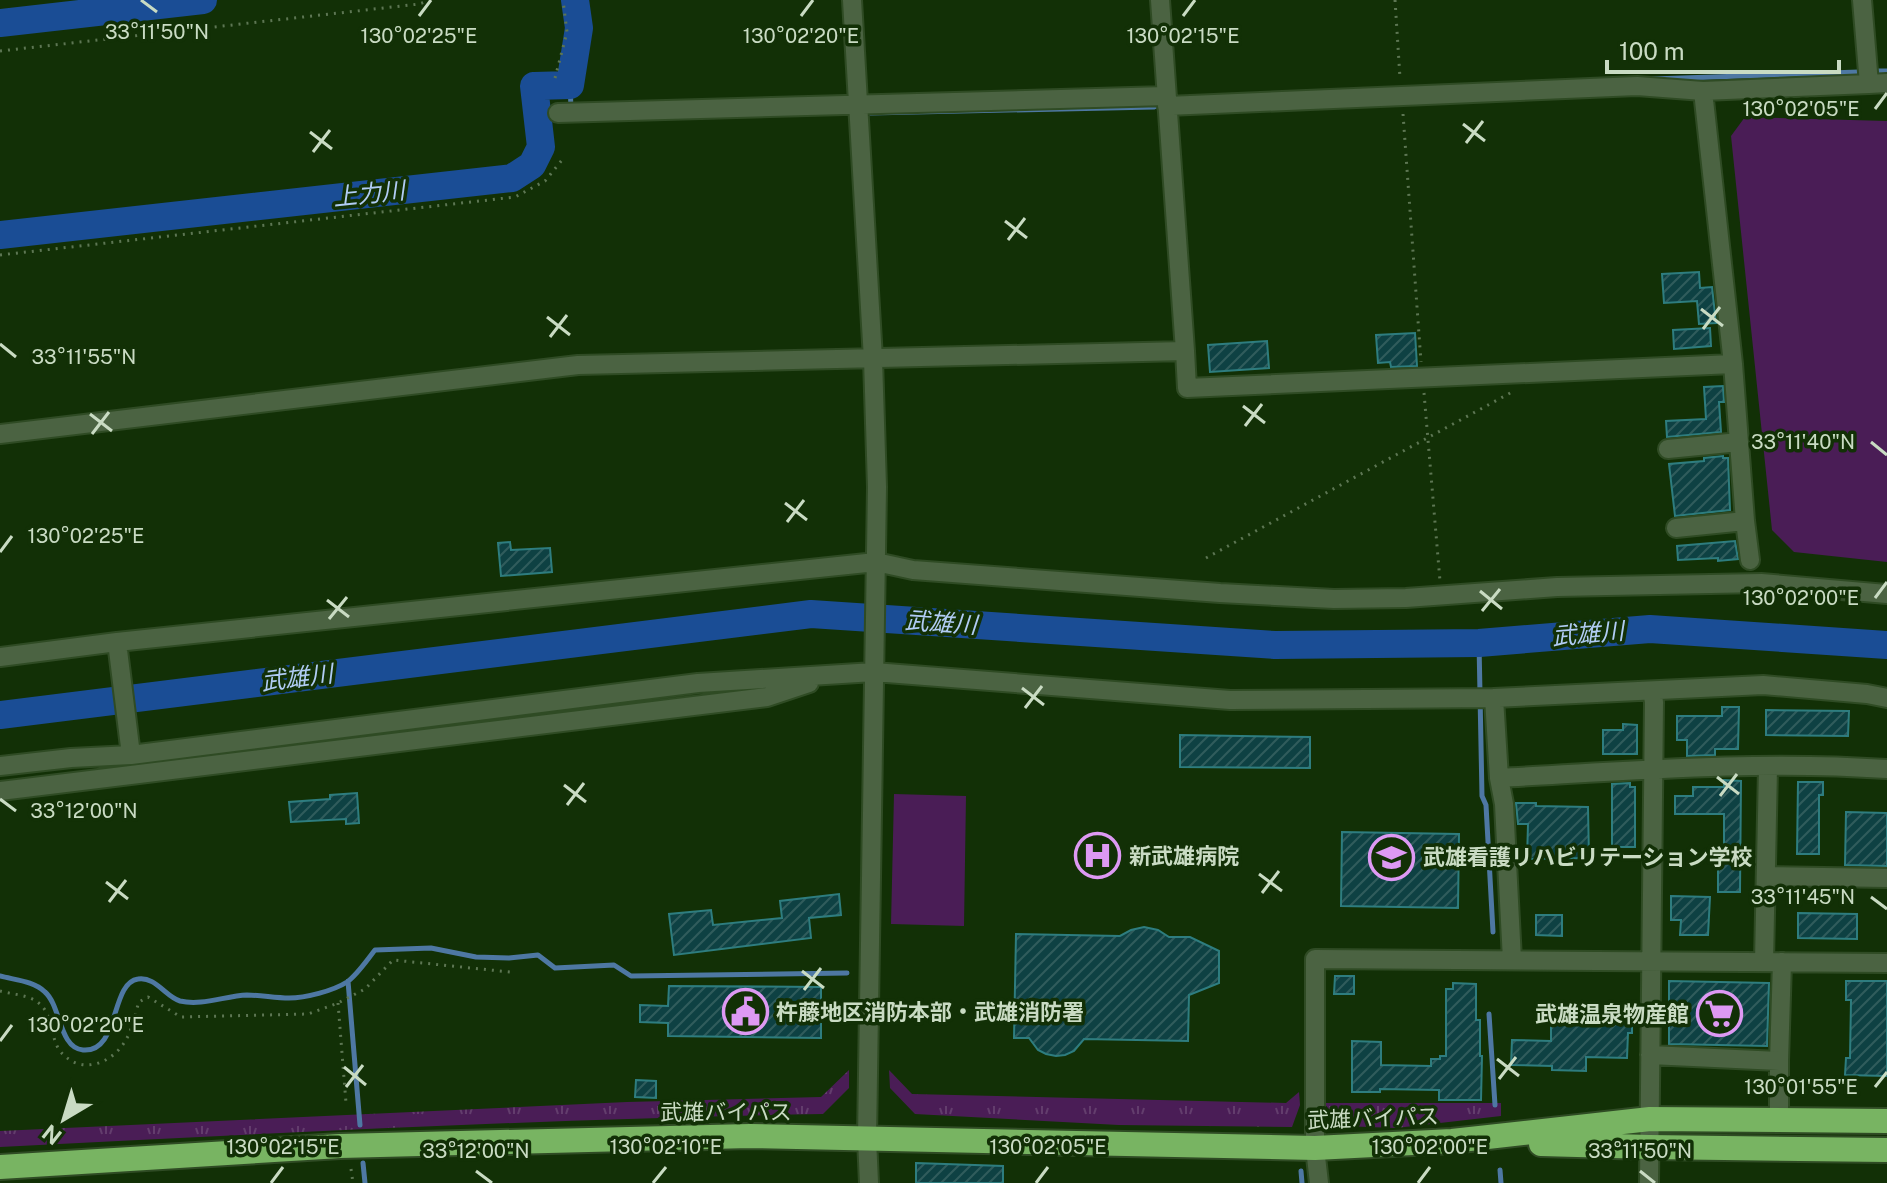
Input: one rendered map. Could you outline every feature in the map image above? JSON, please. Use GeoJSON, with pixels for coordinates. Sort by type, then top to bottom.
{"type":"FeatureCollection","features":[{"type":"Feature","properties":{"kind":"highway","name":"武雄バイパス"},"geometry":{"type":"LineString","coordinates":[[0,1167],[200,1164],[385,1145],[750,1136],[1315,1148],[1452,1141],[1650,1119],[1887,1121]]}},
{"type":"Feature","properties":{"kind":"highway","name":"武雄バイパス"},"geometry":{"type":"LineString","coordinates":[[1452,1141],[1887,1150]]}},
{"type":"Feature","properties":{"kind":"street"},"geometry":{"type":"LineString","coordinates":[[852,0],[873,359],[877,487],[867,1139],[869,1183]]}},
{"type":"Feature","properties":{"kind":"street"},"geometry":{"type":"LineString","coordinates":[[1160,0],[1187,388],[1733,364]]}},
{"type":"Feature","properties":{"kind":"street"},"geometry":{"type":"LineString","coordinates":[[558,113],[858,103],[1166,101],[1401,90],[1637,86],[1703,91],[1878,83],[1862,0]]}},
{"type":"Feature","properties":{"kind":"street"},"geometry":{"type":"LineString","coordinates":[[1703,91],[1733,364],[1750,560]]}},
{"type":"Feature","properties":{"kind":"street"},"geometry":{"type":"LineString","coordinates":[[0,434],[578,365],[1185,351]]}},
{"type":"Feature","properties":{"kind":"street"},"geometry":{"type":"LineString","coordinates":[[1668,449],[1739,442]]}},
{"type":"Feature","properties":{"kind":"street"},"geometry":{"type":"LineString","coordinates":[[1676,528],[1745,521]]}},
{"type":"Feature","properties":{"kind":"street"},"geometry":{"type":"LineString","coordinates":[[0,657],[117,642],[876,564],[913,570],[1334,599],[1406,598],[1557,587],[1761,583],[1887,594]]}},
{"type":"Feature","properties":{"kind":"street"},"geometry":{"type":"LineString","coordinates":[[117,642],[131,755]]}},
{"type":"Feature","properties":{"kind":"street"},"geometry":{"type":"LineString","coordinates":[[0,766],[131,755],[698,683],[874,670],[1230,700],[1494,698],[1763,685],[1887,698]]}},
{"type":"Feature","properties":{"kind":"street"},"geometry":{"type":"LineString","coordinates":[[0,791],[767,697],[836,674]]}},
{"type":"Feature","properties":{"kind":"street"},"geometry":{"type":"LineString","coordinates":[[1649,1183],[1652,691]]}},
{"type":"Feature","properties":{"kind":"street"},"geometry":{"type":"LineString","coordinates":[[1494,698],[1499,778],[1504,804],[1512,960]]}},
{"type":"Feature","properties":{"kind":"street"},"geometry":{"type":"LineString","coordinates":[[1499,778],[1653,769],[1830,765],[1887,769]]}},
{"type":"Feature","properties":{"kind":"street"},"geometry":{"type":"LineString","coordinates":[[1768,767],[1766,876],[1779,1061],[1779,1120]]}},
{"type":"Feature","properties":{"kind":"street"},"geometry":{"type":"LineString","coordinates":[[1766,876],[1887,878]]}},
{"type":"Feature","properties":{"kind":"street"},"geometry":{"type":"LineString","coordinates":[[1319,1183],[1315,1148],[1315,959],[1887,963]]}},
{"type":"Feature","properties":{"kind":"street"},"geometry":{"type":"LineString","coordinates":[[1650,1055],[1779,1061]]}},
{"type":"Feature","properties":{"kind":"path"},"geometry":{"type":"LineString","coordinates":[[0,51],[419,4],[431,0]]}},
{"type":"Feature","properties":{"kind":"path"},"geometry":{"type":"LineString","coordinates":[[555,78],[567,32],[563,0]]}},
{"type":"Feature","properties":{"kind":"path"},"geometry":{"type":"LineString","coordinates":[[1395,0],[1440,581]]}},
{"type":"Feature","properties":{"kind":"path"},"geometry":{"type":"LineString","coordinates":[[0,255],[515,197],[545,181],[562,160]]}},
{"type":"Feature","properties":{"kind":"path"},"geometry":{"type":"LineString","coordinates":[[1206,558],[1521,387]]}},
{"type":"Feature","properties":{"kind":"path"},"geometry":{"type":"LineString","coordinates":[[0,991],[34,999],[47,1011],[59,1050],[74,1062],[89,1066],[108,1060],[127,1039],[139,1002],[148,997],[181,1017],[308,1014],[365,989],[393,960],[510,972]]}},
{"type":"Feature","properties":{"kind":"path"},"geometry":{"type":"LineString","coordinates":[[338,1003],[346,1103]]}},
{"type":"Feature","properties":{"kind":"path"},"geometry":{"type":"LineString","coordinates":[[351,1169],[353,1183]]}},
{"type":"Feature","properties":{"kind":"green space"},"geometry":{"type":"Polygon","coordinates":[[[1745,117],[1887,121],[1887,562],[1794,552],[1772,530],[1731,136],[1745,117]]]}},
{"type":"Feature","properties":{"kind":"green space"},"geometry":{"type":"Polygon","coordinates":[[[894,794],[966,796],[964,926],[891,924],[894,794]]]}},
{"type":"Feature","properties":{"kind":"green space"},"geometry":{"type":"Polygon","coordinates":[[[849,1070],[849,1088],[823,1114],[514,1123],[0,1147],[0,1131],[627,1102],[821,1097],[849,1070]]]}},
{"type":"Feature","properties":{"kind":"green space"},"geometry":{"type":"Polygon","coordinates":[[[889,1070],[912,1094],[1286,1103],[1299,1092],[1300,1105],[1292,1127],[1119,1125],[915,1114],[890,1088],[889,1070]]]}},
{"type":"Feature","properties":{"kind":"green space"},"geometry":{"type":"Polygon","coordinates":[[[1324,1103],[1501,1103],[1501,1116],[1396,1128],[1342,1126],[1324,1103]]]}},
{"type":"Feature","properties":{"kind":"building"},"geometry":{"type":"Polygon","coordinates":[[[1699,272],[1700,288],[1712,287],[1716,323],[1699,324],[1697,301],[1664,303],[1662,274],[1699,272]]]}},
{"type":"Feature","properties":{"kind":"building"},"geometry":{"type":"Polygon","coordinates":[[[1710,328],[1711,346],[1674,349],[1673,330],[1710,328]]]}},
{"type":"Feature","properties":{"kind":"building"},"geometry":{"type":"Polygon","coordinates":[[[1415,333],[1417,366],[1391,367],[1390,362],[1378,363],[1376,335],[1415,333]]]}},
{"type":"Feature","properties":{"kind":"building"},"geometry":{"type":"Polygon","coordinates":[[[1267,341],[1269,368],[1210,372],[1208,345],[1267,341]]]}},
{"type":"Feature","properties":{"kind":"building"},"geometry":{"type":"Polygon","coordinates":[[[1723,386],[1724,402],[1719,402],[1721,432],[1667,437],[1666,421],[1706,419],[1704,387],[1723,386]]]}},
{"type":"Feature","properties":{"kind":"building"},"geometry":{"type":"Polygon","coordinates":[[[1723,456],[1728,458],[1730,510],[1675,516],[1669,464],[1723,456]]]}},
{"type":"Feature","properties":{"kind":"building"},"geometry":{"type":"Polygon","coordinates":[[[1735,541],[1738,559],[1678,560],[1677,546],[1735,541]]]}},
{"type":"Feature","properties":{"kind":"building"},"geometry":{"type":"Polygon","coordinates":[[[510,542],[511,550],[550,548],[552,572],[501,576],[498,543],[510,542]]]}},
{"type":"Feature","properties":{"kind":"building"},"geometry":{"type":"Polygon","coordinates":[[[1722,707],[1739,707],[1738,749],[1715,749],[1715,755],[1687,756],[1687,740],[1677,740],[1677,716],[1722,716],[1722,707]]]}},
{"type":"Feature","properties":{"kind":"building"},"geometry":{"type":"Polygon","coordinates":[[[1766,710],[1849,711],[1848,736],[1766,735],[1766,710]]]}},
{"type":"Feature","properties":{"kind":"building"},"geometry":{"type":"Polygon","coordinates":[[[1623,724],[1637,725],[1637,754],[1603,754],[1603,730],[1623,730],[1623,724]]]}},
{"type":"Feature","properties":{"kind":"building"},"geometry":{"type":"Polygon","coordinates":[[[1180,735],[1310,737],[1310,768],[1180,767],[1180,735]]]}},
{"type":"Feature","properties":{"kind":"building"},"geometry":{"type":"Polygon","coordinates":[[[1724,780],[1741,781],[1740,892],[1718,892],[1718,845],[1724,845],[1724,814],[1675,814],[1675,796],[1693,796],[1693,787],[1724,787],[1724,780]]]}},
{"type":"Feature","properties":{"kind":"building"},"geometry":{"type":"Polygon","coordinates":[[[1798,782],[1823,782],[1823,795],[1819,795],[1819,854],[1797,854],[1798,782]]]}},
{"type":"Feature","properties":{"kind":"building"},"geometry":{"type":"Polygon","coordinates":[[[1630,783],[1630,787],[1635,787],[1635,847],[1612,847],[1612,784],[1630,783]]]}},
{"type":"Feature","properties":{"kind":"building"},"geometry":{"type":"Polygon","coordinates":[[[357,793],[359,823],[346,824],[346,819],[291,822],[289,802],[330,799],[330,795],[357,793]]]}},
{"type":"Feature","properties":{"kind":"building"},"geometry":{"type":"Polygon","coordinates":[[[1516,803],[1588,807],[1589,858],[1527,859],[1528,824],[1518,824],[1516,803]]]}},
{"type":"Feature","properties":{"kind":"building"},"geometry":{"type":"Polygon","coordinates":[[[1846,812],[1887,813],[1887,866],[1845,865],[1846,812]]]}},
{"type":"Feature","properties":{"kind":"building"},"geometry":{"type":"Polygon","coordinates":[[[1342,832],[1459,834],[1458,908],[1341,906],[1342,832]]]}},
{"type":"Feature","properties":{"kind":"building"},"geometry":{"type":"Polygon","coordinates":[[[839,894],[841,915],[809,918],[811,938],[674,955],[669,914],[711,910],[713,925],[782,918],[780,901],[839,894]]]}},
{"type":"Feature","properties":{"kind":"building"},"geometry":{"type":"Polygon","coordinates":[[[1671,896],[1710,897],[1708,935],[1680,935],[1681,920],[1671,920],[1671,896]]]}},
{"type":"Feature","properties":{"kind":"building"},"geometry":{"type":"Polygon","coordinates":[[[1798,913],[1857,914],[1857,939],[1798,938],[1798,913]]]}},
{"type":"Feature","properties":{"kind":"building"},"geometry":{"type":"Polygon","coordinates":[[[1536,915],[1562,915],[1562,936],[1536,935],[1536,915]]]}},
{"type":"Feature","properties":{"kind":"building"},"geometry":{"type":"Polygon","coordinates":[[[1144,927],[1158,930],[1169,937],[1190,937],[1219,951],[1219,983],[1189,995],[1188,1041],[1084,1039],[1074,1051],[1056,1056],[1038,1050],[1029,1038],[1014,1038],[1016,934],[1120,936],[1144,927]]]}},
{"type":"Feature","properties":{"kind":"building"},"geometry":{"type":"Polygon","coordinates":[[[1335,976],[1354,976],[1354,994],[1334,994],[1335,976]]]}},
{"type":"Feature","properties":{"kind":"building","name":"武雄温泉物産館"},"geometry":{"type":"Polygon","coordinates":[[[1669,981],[1769,983],[1767,1046],[1669,1044],[1669,981]]]}},
{"type":"Feature","properties":{"kind":"building"},"geometry":{"type":"Polygon","coordinates":[[[1846,981],[1887,981],[1887,1076],[1845,1075],[1846,1058],[1850,1058],[1851,1000],[1846,1000],[1846,981]]]}},
{"type":"Feature","properties":{"kind":"building"},"geometry":{"type":"Polygon","coordinates":[[[1453,983],[1476,984],[1476,1020],[1480,1020],[1482,1056],[1481,1100],[1439,1100],[1439,1090],[1352,1092],[1352,1041],[1381,1042],[1381,1065],[1431,1066],[1431,1059],[1446,1056],[1446,989],[1453,989],[1453,983]]]}},
{"type":"Feature","properties":{"kind":"building","name":"杵藤地区消防本部・武雄消防署"},"geometry":{"type":"Polygon","coordinates":[[[669,986],[821,987],[821,1038],[668,1036],[668,1023],[640,1022],[640,1005],[668,1006],[669,986]]]}},
{"type":"Feature","properties":{"kind":"building"},"geometry":{"type":"Polygon","coordinates":[[[1551,1006],[1632,1008],[1632,1033],[1628,1033],[1627,1058],[1586,1057],[1586,1071],[1511,1065],[1512,1040],[1551,1041],[1551,1006]]]}},
{"type":"Feature","properties":{"kind":"building"},"geometry":{"type":"Polygon","coordinates":[[[636,1080],[656,1081],[656,1098],[635,1097],[636,1080]]]}},
{"type":"Feature","properties":{"kind":"building"},"geometry":{"type":"Polygon","coordinates":[[[916,1163],[1003,1166],[1003,1183],[916,1183],[916,1163]]]}},
{"type":"Feature","properties":{"kind":"waterway"},"geometry":{"type":"LineString","coordinates":[[0,23],[203,0]]}},
{"type":"Feature","properties":{"kind":"waterway","name":"上力川"},"geometry":{"type":"LineString","coordinates":[[0,235],[512,178],[532,165],[541,147],[534,86],[570,85],[579,28],[575,0]]}},
{"type":"Feature","properties":{"kind":"waterway"},"geometry":{"type":"LineString","coordinates":[[1877,71],[1887,71]]}},
{"type":"Feature","properties":{"kind":"waterway"},"geometry":{"type":"LineString","coordinates":[[1652,79],[1859,72]]}},
{"type":"Feature","properties":{"kind":"waterway"},"geometry":{"type":"LineString","coordinates":[[570,85],[571,108]]}},
{"type":"Feature","properties":{"kind":"waterway"},"geometry":{"type":"LineString","coordinates":[[870,113],[1154,107],[1163,103]]}},
{"type":"Feature","properties":{"kind":"waterway","name":"武雄川"},"geometry":{"type":"LineString","coordinates":[[0,715],[811,614],[1275,645],[1479,643],[1650,629],[1887,645]]}},
{"type":"Feature","properties":{"kind":"waterway"},"geometry":{"type":"LineString","coordinates":[[1479,643],[1482,796],[1486,805],[1493,932]]}},
{"type":"Feature","properties":{"kind":"waterway"},"geometry":{"type":"LineString","coordinates":[[0,976],[41,988],[50,998],[69,1042],[83,1050],[95,1048],[103,1041],[123,992],[129,983],[138,979],[150,981],[175,999],[188,1002],[247,995],[296,998],[327,991],[347,982],[375,950],[431,948],[476,957],[538,955],[555,968],[614,965],[631,976],[847,973]]}},
{"type":"Feature","properties":{"kind":"waterway"},"geometry":{"type":"LineString","coordinates":[[348,981],[360,1125]]}},
{"type":"Feature","properties":{"kind":"waterway"},"geometry":{"type":"LineString","coordinates":[[1489,1014],[1495,1105]]}},
{"type":"Feature","properties":{"kind":"waterway"},"geometry":{"type":"LineString","coordinates":[[363,1163],[365,1183]]}},
{"type":"Feature","properties":{"kind":"waterway"},"geometry":{"type":"LineString","coordinates":[[1500,1170],[1501,1183]]}},
{"type":"Feature","properties":{"kind":"waterway"},"geometry":{"type":"LineString","coordinates":[[1301,1171],[1302,1183]]}},
{"type":"Feature","properties":{"kind":"place","name":"新武雄病院"},"geometry":{"type":"Point","coordinates":[1098,856]}},
{"type":"Feature","properties":{"kind":"place","name":"武雄看護リハビリテーション学校"},"geometry":{"type":"Point","coordinates":[1392,857]}},
{"type":"Feature","properties":{"kind":"place","name":"杵藤地区消防本部・武雄消防署"},"geometry":{"type":"Point","coordinates":[745,1012]}},
{"type":"Feature","properties":{"kind":"place","name":"武雄温泉物産館"},"geometry":{"type":"Point","coordinates":[1720,1014]}}]}
